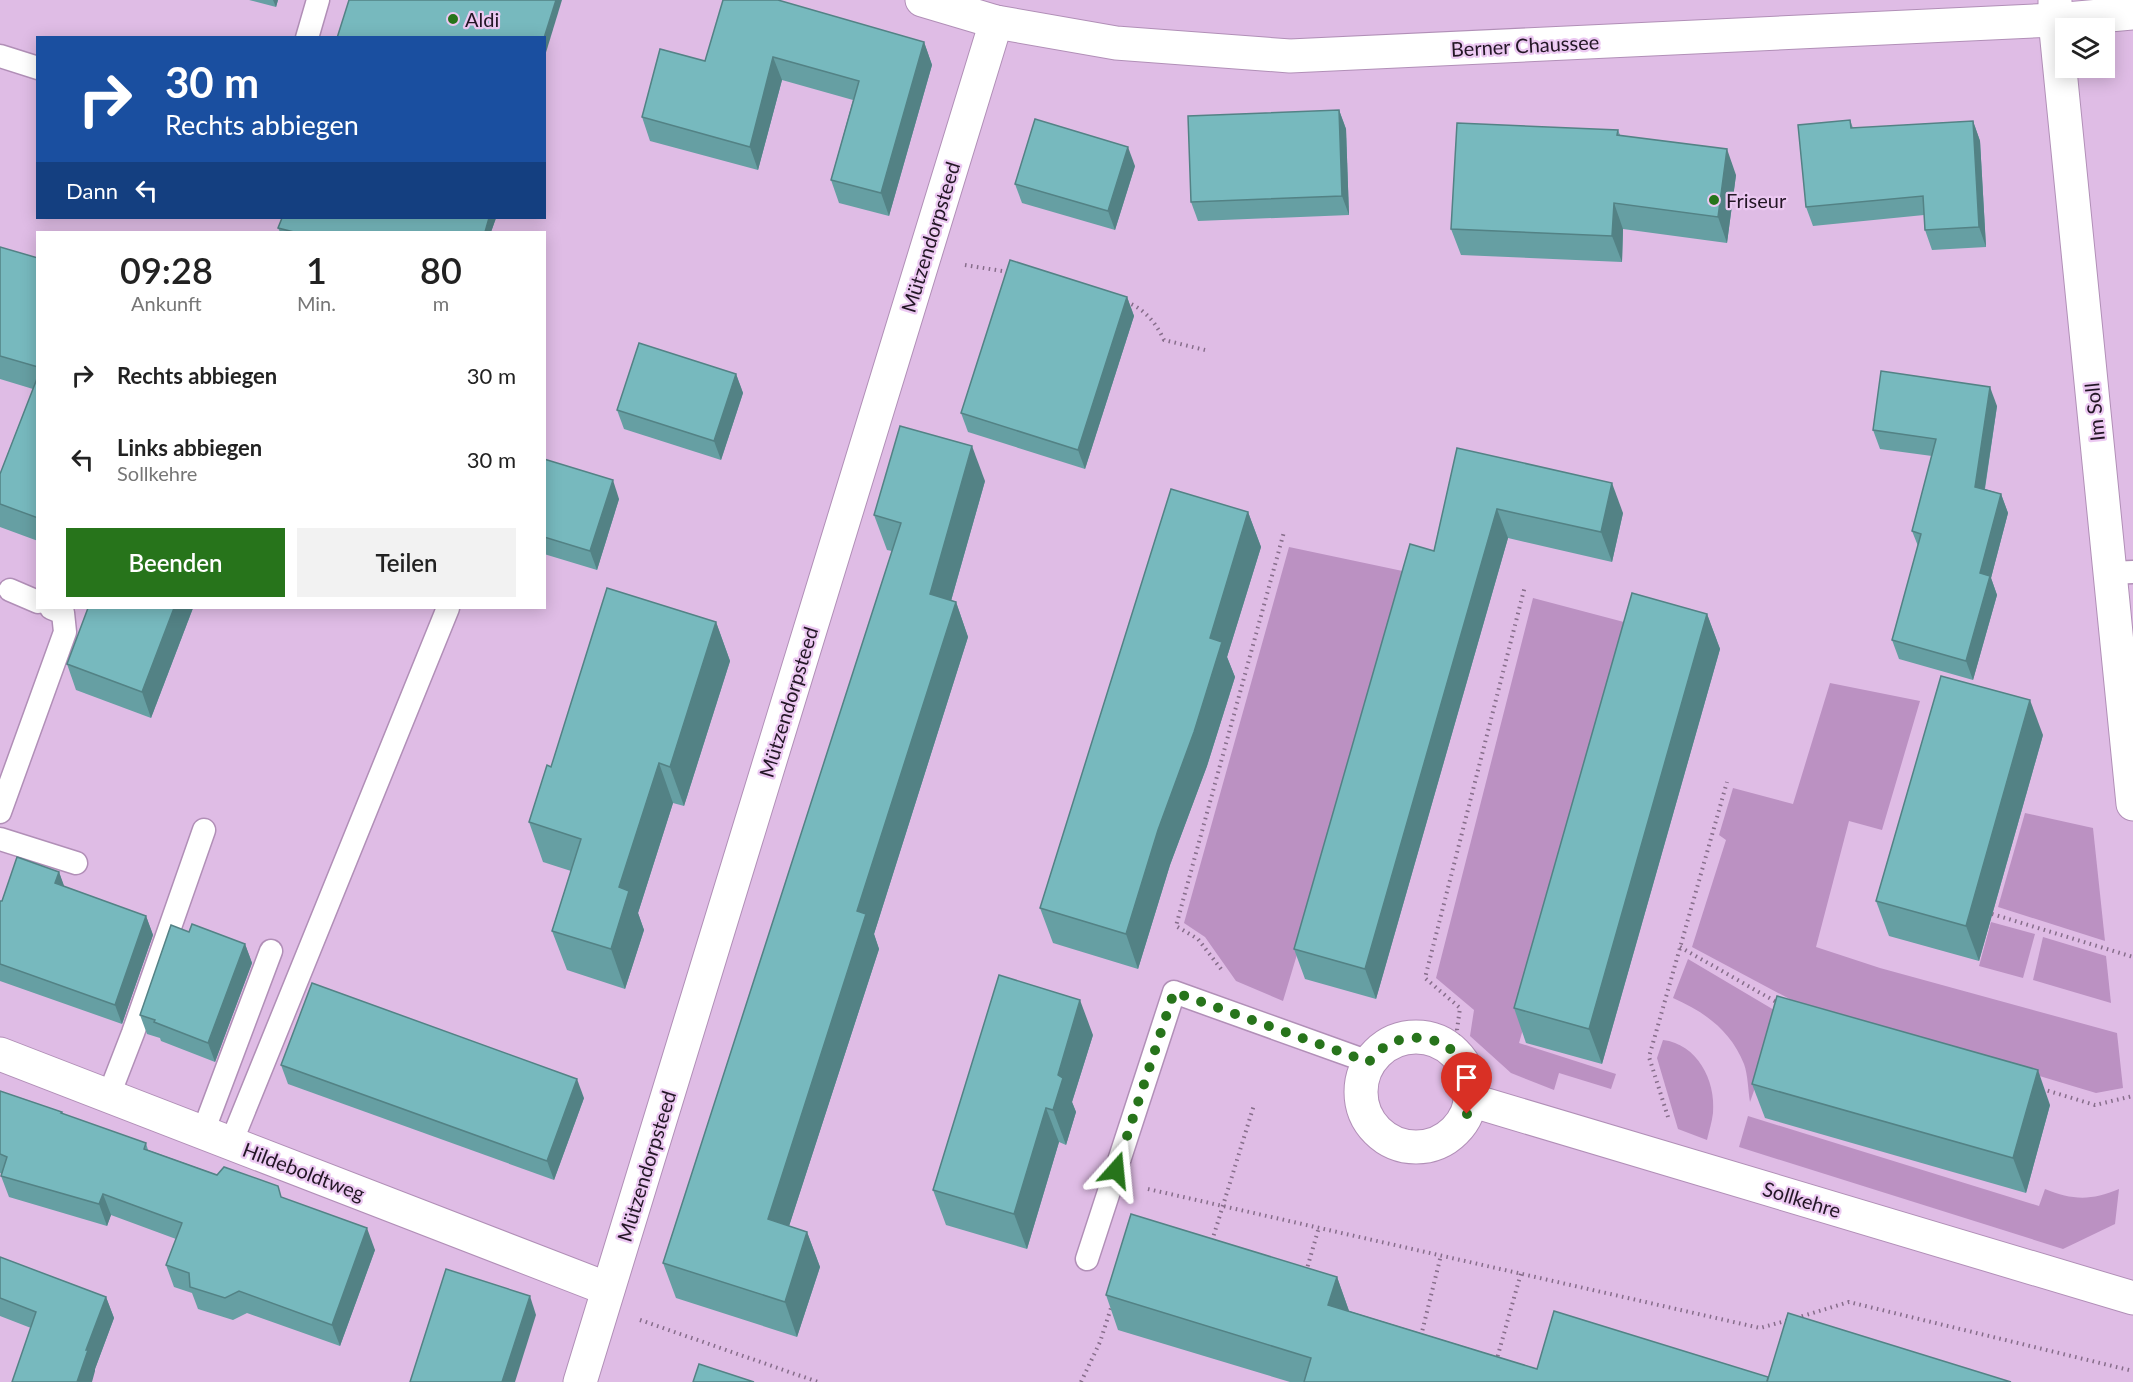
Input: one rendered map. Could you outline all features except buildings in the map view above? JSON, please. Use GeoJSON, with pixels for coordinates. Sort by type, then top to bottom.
{"type":"FeatureCollection","features":[{"type":"Feature","properties":{"kind":"street","name":"Berner Chaussee"},"geometry":{"type":"LineString","coordinates":[[922,0],[996,22],[1116,43],[1290,56],[2055,10],[2133,13]]}},
{"type":"Feature","properties":{"kind":"street","name":"Im Soll"},"geometry":{"type":"LineString","coordinates":[[2055,10],[2121,572],[2133,804]]}},
{"type":"Feature","properties":{"kind":"street","name":"Mützendorpsteed"},"geometry":{"type":"LineString","coordinates":[[580,1382],[996,22]]}},
{"type":"Feature","properties":{"kind":"street"},"geometry":{"type":"LineString","coordinates":[[1413,1037],[1426,1038],[1439,1042],[1461,1060],[1471,1086],[1470,1100],[1467,1114],[1451,1135],[1436,1144],[1420,1148],[1403,1146],[1387,1140],[1377,1132],[1363,1110],[1360,1096],[1361,1081],[1369,1062],[1385,1047],[1398,1040],[1413,1037]]}},
{"type":"Feature","properties":{"kind":"street","name":"Hildeboldtweg"},"geometry":{"type":"LineString","coordinates":[[0,1054],[217,1138],[605,1298]]}},
{"type":"Feature","properties":{"kind":"street","name":"Sollkehre"},"geometry":{"type":"LineString","coordinates":[[1470,1100],[2133,1298]]}},
{"type":"Feature","properties":{"kind":"lane"},"geometry":{"type":"LineString","coordinates":[[308,36],[318,0]]}},
{"type":"Feature","properties":{"kind":"lane"},"geometry":{"type":"LineString","coordinates":[[0,56],[36,67]]}},
{"type":"Feature","properties":{"kind":"lane"},"geometry":{"type":"LineString","coordinates":[[10,590],[36,601]]}},
{"type":"Feature","properties":{"kind":"lane"},"geometry":{"type":"LineString","coordinates":[[0,812],[65,632],[63,613],[53,609]]}},
{"type":"Feature","properties":{"kind":"lane"},"geometry":{"type":"LineString","coordinates":[[217,1138],[448,609]]}},
{"type":"Feature","properties":{"kind":"lane"},"geometry":{"type":"LineString","coordinates":[[109,1095],[133,1034],[204,830]]}},
{"type":"Feature","properties":{"kind":"lane"},"geometry":{"type":"LineString","coordinates":[[0,839],[76,863]]}},
{"type":"Feature","properties":{"kind":"lane"},"geometry":{"type":"LineString","coordinates":[[217,1138],[271,951]]}},
{"type":"Feature","properties":{"kind":"lane"},"geometry":{"type":"LineString","coordinates":[[1087,1259],[1174,992],[1369,1062]]}},
{"type":"Feature","properties":{"kind":"path"},"geometry":{"type":"LineString","coordinates":[[923,260],[1019,274]]}},
{"type":"Feature","properties":{"kind":"path"},"geometry":{"type":"LineString","coordinates":[[1116,298],[1136,305],[1158,325],[1164,340],[1205,350]]}},
{"type":"Feature","properties":{"kind":"path"},"geometry":{"type":"LineString","coordinates":[[1226,977],[1198,939],[1176,926],[1284,532]]}},
{"type":"Feature","properties":{"kind":"path"},"geometry":{"type":"LineString","coordinates":[[1461,1060],[1457,1030],[1460,1008],[1425,978],[1525,586]]}},
{"type":"Feature","properties":{"kind":"path"},"geometry":{"type":"LineString","coordinates":[[1683,1163],[1649,1057],[1727,782]]}},
{"type":"Feature","properties":{"kind":"path"},"geometry":{"type":"LineString","coordinates":[[1992,914],[2133,957]]}},
{"type":"Feature","properties":{"kind":"path"},"geometry":{"type":"LineString","coordinates":[[1680,947],[1788,1008]]}},
{"type":"Feature","properties":{"kind":"path"},"geometry":{"type":"LineString","coordinates":[[2037,1087],[2095,1105],[2133,1096]]}},
{"type":"Feature","properties":{"kind":"path"},"geometry":{"type":"LineString","coordinates":[[1210,1246],[1254,1105]]}},
{"type":"Feature","properties":{"kind":"path"},"geometry":{"type":"LineString","coordinates":[[1145,1199],[1149,1188],[1760,1328],[1849,1302],[2133,1371]]}},
{"type":"Feature","properties":{"kind":"path"},"geometry":{"type":"LineString","coordinates":[[1306,1273],[1319,1227]]}},
{"type":"Feature","properties":{"kind":"path"},"geometry":{"type":"LineString","coordinates":[[1420,1339],[1441,1255]]}},
{"type":"Feature","properties":{"kind":"path"},"geometry":{"type":"LineString","coordinates":[[1495,1365],[1521,1273]]}},
{"type":"Feature","properties":{"kind":"path"},"geometry":{"type":"LineString","coordinates":[[605,1298],[818,1382]]}},
{"type":"Feature","properties":{"kind":"path"},"geometry":{"type":"LineString","coordinates":[[1081,1382],[1100,1342],[1114,1298]]}},
{"type":"Feature","properties":{"kind":"shaded area"},"geometry":{"type":"Polygon","coordinates":[[[1289,547],[1412,573],[1283,1001],[1236,981],[1205,937],[1184,923],[1289,547]]]}},
{"type":"Feature","properties":{"kind":"shaded area"},"geometry":{"type":"Polygon","coordinates":[[[1533,598],[1639,626],[1519,1043],[1616,1074],[1611,1089],[1559,1073],[1554,1090],[1511,1073],[1470,1036],[1474,1010],[1436,978],[1533,598]]]}},
{"type":"Feature","properties":{"kind":"shaded area"},"geometry":{"type":"Polygon","coordinates":[[[1830,683],[1920,701],[1882,830],[1849,821],[1816,947],[1880,968],[2117,1033],[2123,1088],[2096,1093],[1797,1003],[1692,947],[1726,840],[1719,835],[1733,788],[1793,804],[1830,683]]]}},
{"type":"Feature","properties":{"kind":"shaded area"},"geometry":{"type":"Polygon","coordinates":[[[2025,813],[2093,828],[2105,941],[1998,907],[2025,813]]]}},
{"type":"Feature","properties":{"kind":"shaded area"},"geometry":{"type":"Polygon","coordinates":[[[1991,922],[2035,934],[2023,978],[1979,966],[1991,922]]]}},
{"type":"Feature","properties":{"kind":"shaded area"},"geometry":{"type":"Polygon","coordinates":[[[2043,937],[2106,956],[2111,1003],[2033,980],[2043,937]]]}},
{"type":"Feature","properties":{"kind":"shaded area"},"geometry":{"type":"Polygon","coordinates":[[[1688,959],[1781,1014],[1750,1102],[1744,1064],[1732,1042],[1706,1016],[1673,998],[1688,959]]]}},
{"type":"Feature","properties":{"kind":"shaded area"},"geometry":{"type":"Polygon","coordinates":[[[1663,1040],[1686,1048],[1695,1056],[1707,1076],[1713,1101],[1713,1116],[1707,1140],[1678,1129],[1657,1058],[1663,1040]]]}},
{"type":"Feature","properties":{"kind":"shaded area"},"geometry":{"type":"Polygon","coordinates":[[[1748,1116],[2039,1206],[2045,1189],[2082,1198],[2099,1196],[2119,1189],[2115,1224],[2063,1249],[1739,1147],[1748,1116]]]}},
{"type":"Feature","properties":{"kind":"place","name":"Aldi"},"geometry":{"type":"Point","coordinates":[453,19]}},
{"type":"Feature","properties":{"kind":"place","name":"Friseur"},"geometry":{"type":"Point","coordinates":[1714,200]}},
{"type":"Feature","properties":{"kind":"route"},"geometry":{"type":"LineString","coordinates":[[1116,1170],[1174,992],[1369,1062],[1373,1056],[1398,1040],[1413,1037],[1439,1042],[1461,1060],[1467,1072],[1471,1086],[1467,1114]]}}]}
